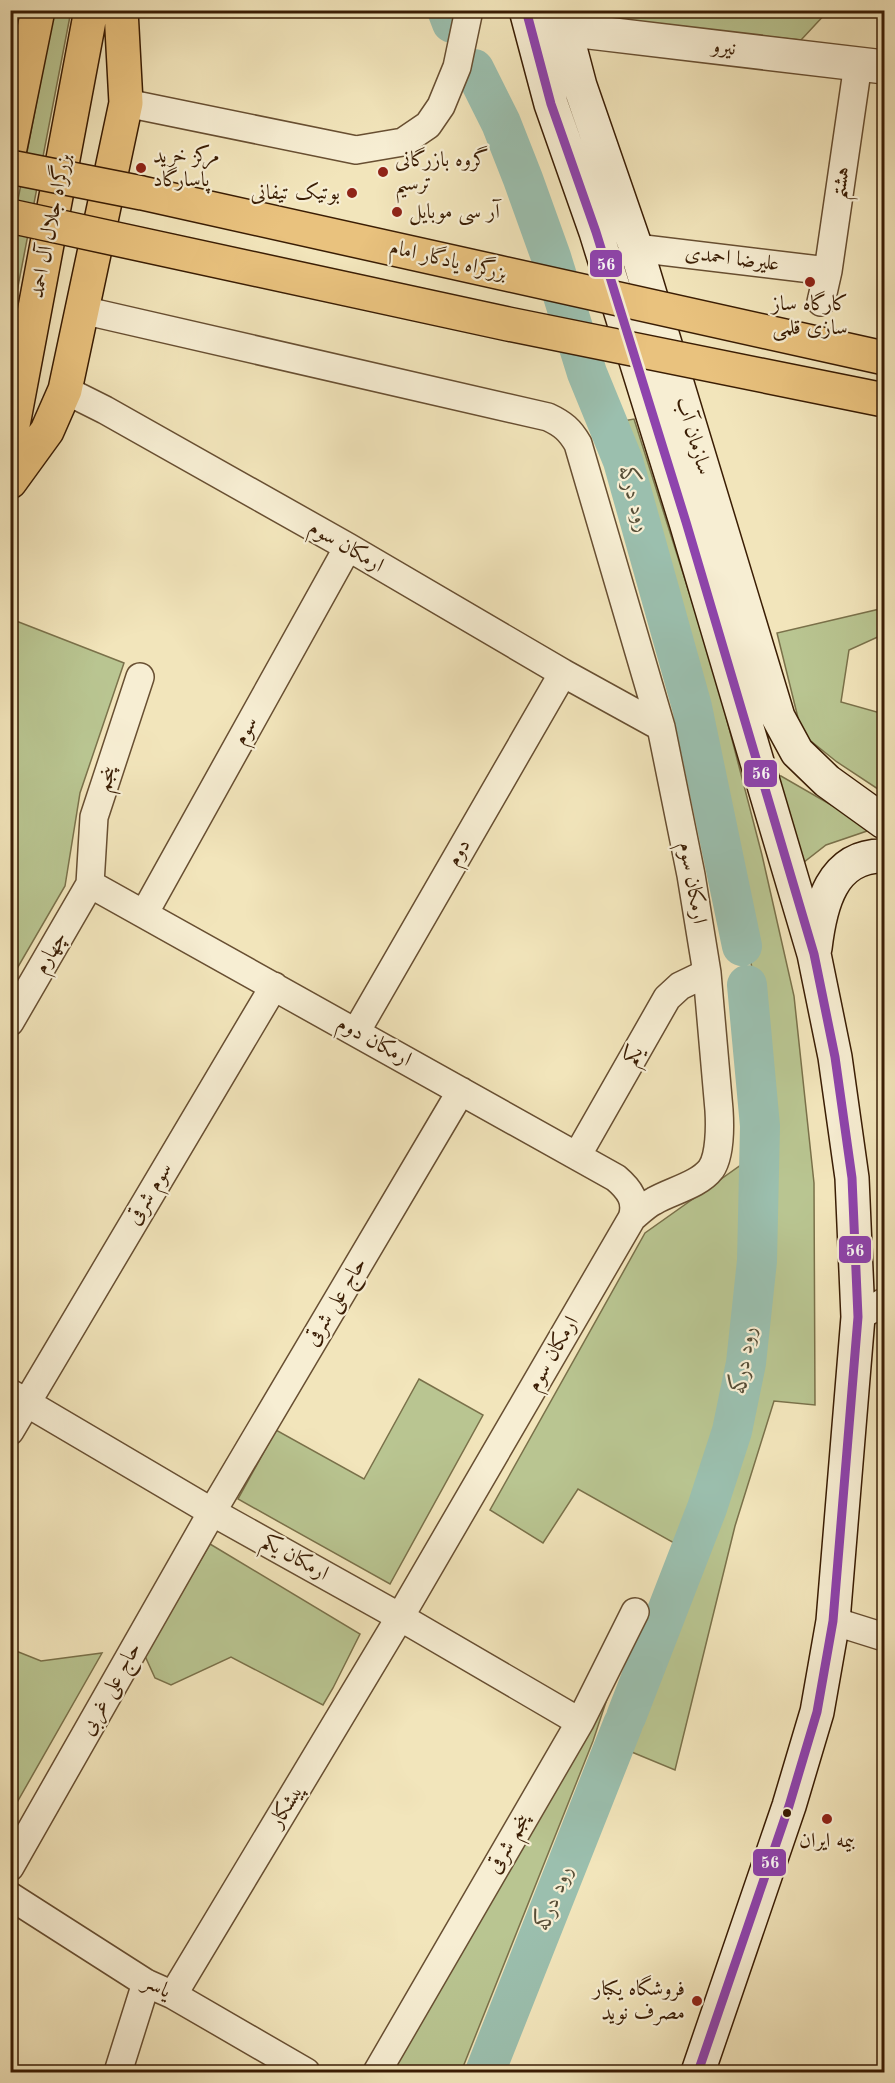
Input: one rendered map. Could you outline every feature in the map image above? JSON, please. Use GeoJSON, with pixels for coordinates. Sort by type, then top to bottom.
{"type":"FeatureCollection","features":[{"type":"Feature","properties":{"kind":"highway"},"geometry":{"type":"LineString","coordinates":[[10,148],[38,10]]}},
{"type":"Feature","properties":{"kind":"highway","name":"بزرگراه جلال آل احمد"},"geometry":{"type":"LineString","coordinates":[[10,441],[91,10]]}},
{"type":"Feature","properties":{"kind":"highway"},"geometry":{"type":"LineString","coordinates":[[10,482],[47,431],[65,390],[126,103],[121,10]]}},
{"type":"Feature","properties":{"kind":"highway","name":"بزرگراه یادگار امام"},"geometry":{"type":"LineString","coordinates":[[10,166],[142,193],[885,358]]}},
{"type":"Feature","properties":{"kind":"highway"},"geometry":{"type":"LineString","coordinates":[[10,216],[508,324],[885,400]]}},
{"type":"Feature","properties":{"kind":"main road","name":"سازمان آب"},"geometry":{"type":"LineString","coordinates":[[526,10],[551,104],[596,232],[705,532],[778,717],[797,753],[827,781],[885,822]]}},
{"type":"Feature","properties":{"kind":"main road","name":"سازمان آب"},"geometry":{"type":"LineString","coordinates":[[562,20],[580,86],[633,240],[705,532],[814,954],[835,1057],[872,1309],[833,1621],[817,1712],[792,1796],[699,2072]]}},
{"type":"Feature","properties":{"kind":"main road","name":"نیرو"},"geometry":{"type":"LineString","coordinates":[[562,20],[871,65]]}},
{"type":"Feature","properties":{"kind":"main road"},"geometry":{"type":"LineString","coordinates":[[596,232],[633,240]]}},
{"type":"Feature","properties":{"kind":"main road"},"geometry":{"type":"LineString","coordinates":[[814,954],[821,914],[833,881],[859,859],[885,856]]}},
{"type":"Feature","properties":{"kind":"street"},"geometry":{"type":"LineString","coordinates":[[126,103],[356,150],[403,142],[428,124],[441,106],[457,67],[468,10]]}},
{"type":"Feature","properties":{"kind":"street","name":"هشتم"},"geometry":{"type":"LineString","coordinates":[[821,302],[871,65]]}},
{"type":"Feature","properties":{"kind":"street","name":"علیرضا احمدی"},"geometry":{"type":"LineString","coordinates":[[633,240],[828,271]]}},
{"type":"Feature","properties":{"kind":"street"},"geometry":{"type":"LineString","coordinates":[[82,310],[548,417],[563,424],[571,431],[578,444],[661,727]]}},
{"type":"Feature","properties":{"kind":"street","name":"ارمکان سوم"},"geometry":{"type":"LineString","coordinates":[[65,390],[105,410],[348,547],[562,673],[661,727],[691,875],[707,973],[720,1118],[715,1161],[705,1174],[654,1201],[632,1218],[400,1617]]}},
{"type":"Feature","properties":{"kind":"street","name":"سوم"},"geometry":{"type":"LineString","coordinates":[[144,914],[348,547]]}},
{"type":"Feature","properties":{"kind":"street","name":"دوم"},"geometry":{"type":"LineString","coordinates":[[356,1032],[562,673]]}},
{"type":"Feature","properties":{"kind":"street","name":"پنجم"},"geometry":{"type":"LineString","coordinates":[[90,884],[94,818],[140,677]]}},
{"type":"Feature","properties":{"kind":"street","name":"ارمکان دوم"},"geometry":{"type":"LineString","coordinates":[[90,884],[616,1178],[633,1198],[632,1218]]}},
{"type":"Feature","properties":{"kind":"street","name":"چهارم"},"geometry":{"type":"LineString","coordinates":[[10,1022],[90,884]]}},
{"type":"Feature","properties":{"kind":"street","name":"یکم"},"geometry":{"type":"LineString","coordinates":[[577,1156],[667,998],[680,986],[707,973]]}},
{"type":"Feature","properties":{"kind":"street","name":"سوم شرقی"},"geometry":{"type":"LineString","coordinates":[[10,1431],[19,1397],[274,986]]}},
{"type":"Feature","properties":{"kind":"street","name":"حاج علی شرقی"},"geometry":{"type":"LineString","coordinates":[[212,1512],[461,1091]]}},
{"type":"Feature","properties":{"kind":"street","name":"ارمکان یکم"},"geometry":{"type":"LineString","coordinates":[[19,1397],[212,1512],[400,1617],[580,1722]]}},
{"type":"Feature","properties":{"kind":"street","name":"حاج علی غربی"},"geometry":{"type":"LineString","coordinates":[[10,1867],[212,1512]]}},
{"type":"Feature","properties":{"kind":"street","name":"پنجم شرقی"},"geometry":{"type":"LineString","coordinates":[[377,2073],[580,1722],[635,1612]]}},
{"type":"Feature","properties":{"kind":"street","name":"پیشکار"},"geometry":{"type":"LineString","coordinates":[[173,1995],[400,1617]]}},
{"type":"Feature","properties":{"kind":"street"},"geometry":{"type":"LineString","coordinates":[[833,1621],[885,1637]]}},
{"type":"Feature","properties":{"kind":"street"},"geometry":{"type":"LineString","coordinates":[[10,1837],[40,1817]]}},
{"type":"Feature","properties":{"kind":"street","name":"یاسر"},"geometry":{"type":"LineString","coordinates":[[10,1896],[146,1983],[173,1995],[306,2073]]}},
{"type":"Feature","properties":{"kind":"street"},"geometry":{"type":"LineString","coordinates":[[118,2073],[146,1983]]}},
{"type":"Feature","properties":{"kind":"green space"},"geometry":{"type":"Polygon","coordinates":[[[11,11],[22,11],[11,58],[11,11]]]}},
{"type":"Feature","properties":{"kind":"green space"},"geometry":{"type":"Polygon","coordinates":[[[54,11],[71,11],[10,328],[11,236],[54,11]]]}},
{"type":"Feature","properties":{"kind":"green space"},"geometry":{"type":"Polygon","coordinates":[[[585,11],[828,11],[801,40],[586,18],[585,11]]]}},
{"type":"Feature","properties":{"kind":"green space"},"geometry":{"type":"Polygon","coordinates":[[[634,419],[715,674],[762,855],[794,996],[814,1183],[815,1405],[774,1401],[735,1526],[675,1770],[622,1748],[736,1443],[769,1246],[766,1057],[738,881],[706,716],[617,422],[634,419]]]}},
{"type":"Feature","properties":{"kind":"green space"},"geometry":{"type":"Polygon","coordinates":[[[884,608],[884,635],[849,650],[841,702],[884,714],[884,793],[837,762],[802,734],[777,633],[884,608]]]}},
{"type":"Feature","properties":{"kind":"green space"},"geometry":{"type":"Polygon","coordinates":[[[11,619],[124,663],[80,793],[65,886],[11,979],[11,619]]]}},
{"type":"Feature","properties":{"kind":"green space"},"geometry":{"type":"Polygon","coordinates":[[[773,775],[781,776],[873,829],[826,845],[799,866],[773,775]]]}},
{"type":"Feature","properties":{"kind":"green space"},"geometry":{"type":"Polygon","coordinates":[[[748,1160],[749,1220],[745,1283],[722,1425],[674,1543],[578,1489],[543,1543],[490,1510],[645,1233],[748,1160]]]}},
{"type":"Feature","properties":{"kind":"green space"},"geometry":{"type":"Polygon","coordinates":[[[419,1379],[483,1415],[390,1584],[238,1499],[276,1430],[364,1479],[419,1379]]]}},
{"type":"Feature","properties":{"kind":"green space"},"geometry":{"type":"Polygon","coordinates":[[[210,1544],[360,1634],[323,1705],[231,1657],[171,1685],[155,1678],[145,1656],[210,1544]]]}},
{"type":"Feature","properties":{"kind":"green space"},"geometry":{"type":"Polygon","coordinates":[[[11,1649],[41,1661],[102,1653],[11,1813],[11,1649]]]}},
{"type":"Feature","properties":{"kind":"green space"},"geometry":{"type":"Polygon","coordinates":[[[623,1651],[593,1741],[461,2072],[391,2072],[623,1651]]]}},
{"type":"Feature","properties":{"kind":"waterway","name":"رود درکه"},"geometry":{"type":"LineString","coordinates":[[447,10],[452,23]]}},
{"type":"Feature","properties":{"kind":"waterway","name":"رود درکه"},"geometry":{"type":"LineString","coordinates":[[474,69],[501,123],[523,179],[551,257],[587,373],[623,461],[692,707],[742,946]]}},
{"type":"Feature","properties":{"kind":"waterway","name":"رود درکه"},"geometry":{"type":"LineString","coordinates":[[626,1717],[707,1508],[732,1431],[746,1363],[757,1261],[760,1126],[747,985]]}},
{"type":"Feature","properties":{"kind":"waterway","name":"رود درکه"},"geometry":{"type":"LineString","coordinates":[[485,2072],[623,1724]]}},
{"type":"Feature","properties":{"kind":"transit line","name":"56"},"geometry":{"type":"LineString","coordinates":[[526,10],[551,104],[596,232],[686,522],[814,954],[835,1057],[852,1178],[858,1317],[833,1621],[817,1712],[789,1806],[698,2072]]}},
{"type":"Feature","properties":{"kind":"place","name":"مرکز خرید پاسارگاد"},"geometry":{"type":"Point","coordinates":[141,168]}},
{"type":"Feature","properties":{"kind":"place","name":"گروه بازرگانی ترسیم"},"geometry":{"type":"Point","coordinates":[383,172]}},
{"type":"Feature","properties":{"kind":"place","name":"بوتیک تیفانی"},"geometry":{"type":"Point","coordinates":[352,193]}},
{"type":"Feature","properties":{"kind":"place","name":"آر سی موبایل"},"geometry":{"type":"Point","coordinates":[397,212]}},
{"type":"Feature","properties":{"kind":"place","name":"کارگاه ساز سازی قلمی"},"geometry":{"type":"Point","coordinates":[810,282]}},
{"type":"Feature","properties":{"kind":"place","name":"بیمه ایران"},"geometry":{"type":"Point","coordinates":[827,1819]}},
{"type":"Feature","properties":{"kind":"place","name":"فروشگاه یکبار مصرف نوید"},"geometry":{"type":"Point","coordinates":[697,2001]}}]}
